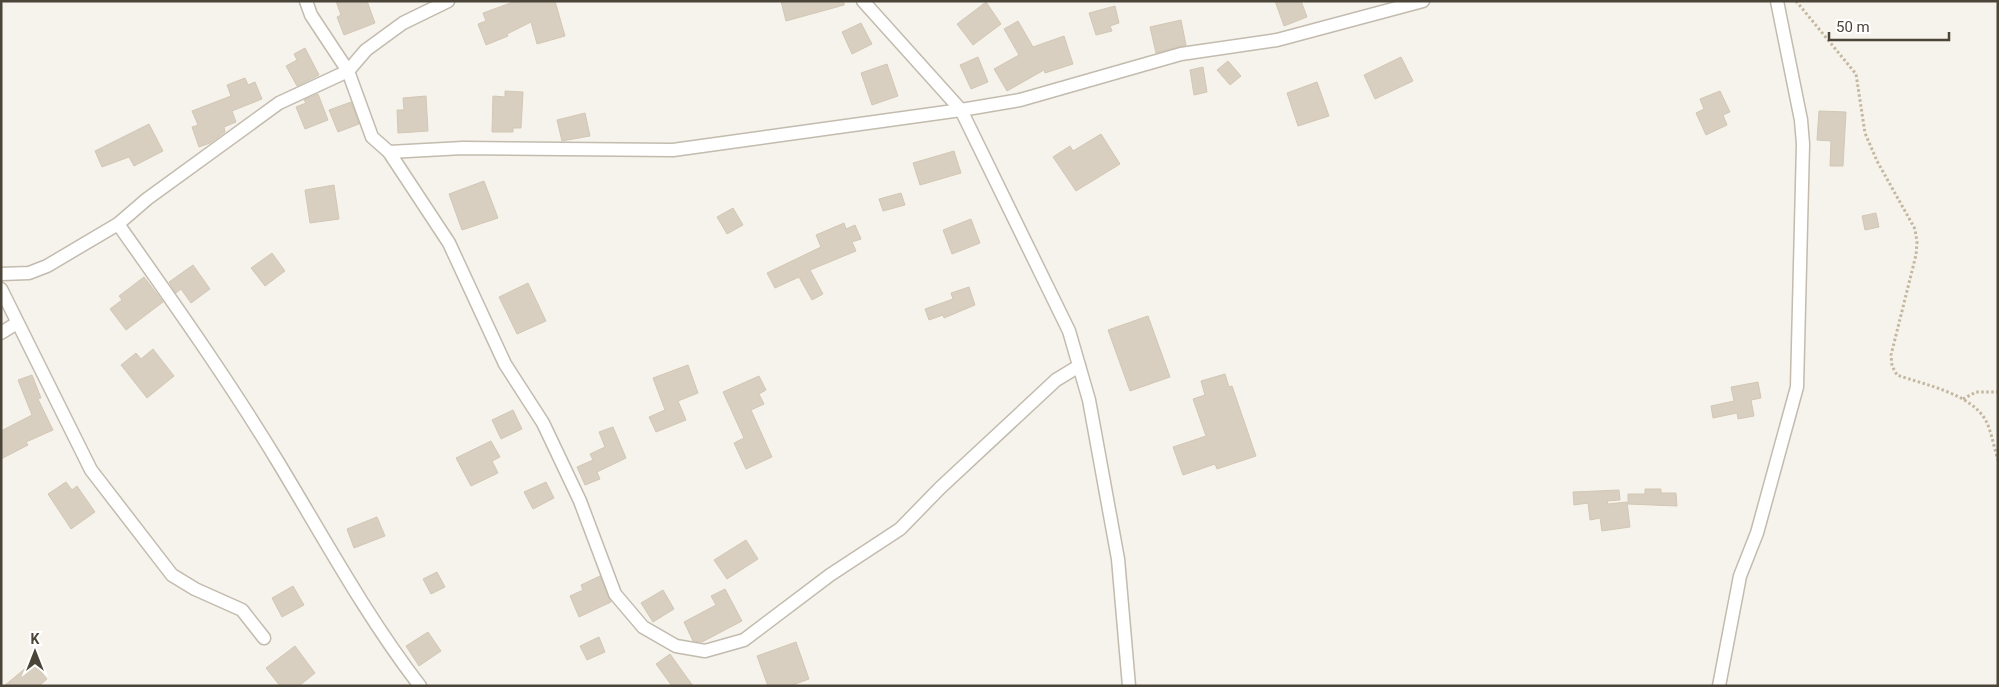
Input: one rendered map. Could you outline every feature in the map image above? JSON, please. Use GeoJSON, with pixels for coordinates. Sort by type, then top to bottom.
{"type":"FeatureCollection","features":[{"type":"Feature","properties":{"kind":"street"},"geometry":{"type":"LineString","coordinates":[[306,1],[310,15],[348,71],[372,137],[389,152],[449,243],[505,364],[544,423],[580,501],[615,594],[642,627],[676,646],[705,651],[744,640],[830,575],[900,529],[940,488],[1056,380],[1079,366]]}},
{"type":"Feature","properties":{"kind":"street"},"geometry":{"type":"LineString","coordinates":[[1,274],[29,273],[47,266],[118,224],[146,199],[279,103],[348,71],[366,50],[403,22],[448,1]]}},
{"type":"Feature","properties":{"kind":"street"},"geometry":{"type":"LineString","coordinates":[[863,1],[961,110],[1069,331],[1079,366],[1102,468],[1118,559],[1129,686]]}},
{"type":"Feature","properties":{"kind":"street"},"geometry":{"type":"LineString","coordinates":[[389,152],[463,148],[673,150],[961,110],[1020,100],[1181,54],[1277,40],[1423,1]]}},
{"type":"Feature","properties":{"kind":"street"},"geometry":{"type":"LineString","coordinates":[[1719,686],[1740,576],[1757,533],[1798,378],[1797,316],[1803,144],[1801,120],[1777,1]]}},
{"type":"Feature","properties":{"kind":"street"},"geometry":{"type":"LineString","coordinates":[[118,224],[278,461],[353,590],[420,686]]}},
{"type":"Feature","properties":{"kind":"street"},"geometry":{"type":"LineString","coordinates":[[1,289],[90,470],[172,575],[194,589],[242,610],[264,638]]}},
{"type":"Feature","properties":{"kind":"street"},"geometry":{"type":"LineString","coordinates":[[1,332],[17,324]]}},
{"type":"Feature","properties":{"kind":"path"},"geometry":{"type":"LineString","coordinates":[[1796,1],[1856,74],[1865,133],[1877,162],[1915,230],[1917,242],[1916,255],[1891,355],[1892,366],[1897,375],[1964,399],[1976,407],[1987,422],[1998,460]]}},
{"type":"Feature","properties":{"kind":"path"},"geometry":{"type":"LineString","coordinates":[[1964,399],[1976,392],[1998,392]]}},
{"type":"Feature","properties":{"kind":"building"},"geometry":{"type":"Polygon","coordinates":[[[336,1],[367,1],[375,23],[344,35],[337,17],[341,15],[336,1]]]}},
{"type":"Feature","properties":{"kind":"building"},"geometry":{"type":"Polygon","coordinates":[[[516,1],[555,1],[565,36],[537,44],[531,22],[507,34],[508,36],[486,45],[478,24],[486,21],[483,13],[516,1]]]}},
{"type":"Feature","properties":{"kind":"building"},"geometry":{"type":"Polygon","coordinates":[[[781,1],[844,1],[844,5],[786,21],[781,1]]]}},
{"type":"Feature","properties":{"kind":"building"},"geometry":{"type":"Polygon","coordinates":[[[1275,1],[1301,1],[1307,17],[1284,26],[1275,1]]]}},
{"type":"Feature","properties":{"kind":"building"},"geometry":{"type":"Polygon","coordinates":[[[986,2],[1001,24],[973,45],[957,24],[986,2]]]}},
{"type":"Feature","properties":{"kind":"building"},"geometry":{"type":"Polygon","coordinates":[[[1115,6],[1119,23],[1110,26],[1112,31],[1096,35],[1089,13],[1115,6]]]}},
{"type":"Feature","properties":{"kind":"building"},"geometry":{"type":"Polygon","coordinates":[[[1181,20],[1186,45],[1156,53],[1150,27],[1181,20]]]}},
{"type":"Feature","properties":{"kind":"building"},"geometry":{"type":"Polygon","coordinates":[[[1018,21],[1033,47],[1064,36],[1073,64],[1045,73],[1044,70],[1007,91],[994,69],[1019,55],[1004,29],[1018,21]]]}},
{"type":"Feature","properties":{"kind":"building"},"geometry":{"type":"Polygon","coordinates":[[[861,23],[872,44],[852,54],[842,32],[861,23]]]}},
{"type":"Feature","properties":{"kind":"building"},"geometry":{"type":"Polygon","coordinates":[[[305,48],[319,75],[297,86],[286,66],[297,60],[294,54],[305,48]]]}},
{"type":"Feature","properties":{"kind":"building"},"geometry":{"type":"Polygon","coordinates":[[[978,57],[988,82],[971,89],[960,65],[978,57]]]}},
{"type":"Feature","properties":{"kind":"building"},"geometry":{"type":"Polygon","coordinates":[[[1401,57],[1413,81],[1375,99],[1364,75],[1401,57]]]}},
{"type":"Feature","properties":{"kind":"building"},"geometry":{"type":"Polygon","coordinates":[[[1228,61],[1241,76],[1230,85],[1217,70],[1228,61]]]}},
{"type":"Feature","properties":{"kind":"building"},"geometry":{"type":"Polygon","coordinates":[[[887,64],[898,96],[872,105],[861,73],[887,64]]]}},
{"type":"Feature","properties":{"kind":"building"},"geometry":{"type":"Polygon","coordinates":[[[1203,67],[1207,92],[1194,95],[1190,70],[1203,67]]]}},
{"type":"Feature","properties":{"kind":"building"},"geometry":{"type":"Polygon","coordinates":[[[245,78],[248,85],[255,82],[262,99],[232,111],[236,122],[224,127],[225,132],[210,143],[199,147],[192,127],[198,125],[192,111],[231,96],[227,85],[245,78]]]}},
{"type":"Feature","properties":{"kind":"building"},"geometry":{"type":"Polygon","coordinates":[[[1317,82],[1329,116],[1298,126],[1287,93],[1317,82]]]}},
{"type":"Feature","properties":{"kind":"building"},"geometry":{"type":"Polygon","coordinates":[[[505,91],[523,92],[521,128],[513,128],[513,132],[492,132],[493,96],[505,97],[505,91]]]}},
{"type":"Feature","properties":{"kind":"building"},"geometry":{"type":"Polygon","coordinates":[[[1720,91],[1730,112],[1723,115],[1727,125],[1706,135],[1696,113],[1704,109],[1700,99],[1720,91]]]}},
{"type":"Feature","properties":{"kind":"building"},"geometry":{"type":"Polygon","coordinates":[[[318,94],[328,120],[305,129],[296,107],[306,103],[304,100],[318,94]]]}},
{"type":"Feature","properties":{"kind":"building"},"geometry":{"type":"Polygon","coordinates":[[[426,96],[428,131],[398,133],[397,110],[404,110],[403,98],[426,96]]]}},
{"type":"Feature","properties":{"kind":"building"},"geometry":{"type":"Polygon","coordinates":[[[351,102],[359,124],[338,132],[329,110],[351,102]]]}},
{"type":"Feature","properties":{"kind":"building"},"geometry":{"type":"Polygon","coordinates":[[[1819,111],[1846,112],[1843,166],[1830,166],[1831,141],[1817,140],[1819,111]]]}},
{"type":"Feature","properties":{"kind":"building"},"geometry":{"type":"Polygon","coordinates":[[[585,113],[590,136],[562,141],[557,120],[585,113]]]}},
{"type":"Feature","properties":{"kind":"building"},"geometry":{"type":"Polygon","coordinates":[[[149,124],[163,151],[134,166],[129,157],[102,167],[95,151],[149,124]]]}},
{"type":"Feature","properties":{"kind":"building"},"geometry":{"type":"Polygon","coordinates":[[[1101,134],[1120,164],[1076,191],[1053,157],[1070,146],[1073,151],[1101,134]]]}},
{"type":"Feature","properties":{"kind":"building"},"geometry":{"type":"Polygon","coordinates":[[[954,151],[961,173],[920,185],[913,163],[954,151]]]}},
{"type":"Feature","properties":{"kind":"building"},"geometry":{"type":"Polygon","coordinates":[[[484,181],[498,218],[462,230],[449,194],[484,181]]]}},
{"type":"Feature","properties":{"kind":"building"},"geometry":{"type":"Polygon","coordinates":[[[334,185],[339,219],[310,223],[305,190],[334,185]]]}},
{"type":"Feature","properties":{"kind":"building"},"geometry":{"type":"Polygon","coordinates":[[[901,193],[905,205],[883,211],[879,199],[901,193]]]}},
{"type":"Feature","properties":{"kind":"building"},"geometry":{"type":"Polygon","coordinates":[[[733,208],[743,225],[727,234],[717,217],[733,208]]]}},
{"type":"Feature","properties":{"kind":"building"},"geometry":{"type":"Polygon","coordinates":[[[1876,213],[1879,227],[1865,230],[1862,216],[1876,213]]]}},
{"type":"Feature","properties":{"kind":"building"},"geometry":{"type":"Polygon","coordinates":[[[971,219],[980,243],[952,254],[943,230],[971,219]]]}},
{"type":"Feature","properties":{"kind":"building"},"geometry":{"type":"Polygon","coordinates":[[[844,223],[846,229],[855,225],[861,239],[852,242],[856,251],[810,270],[823,294],[812,300],[799,277],[775,288],[767,273],[821,247],[816,235],[844,223]]]}},
{"type":"Feature","properties":{"kind":"building"},"geometry":{"type":"Polygon","coordinates":[[[272,253],[285,271],[265,286],[251,268],[272,253]]]}},
{"type":"Feature","properties":{"kind":"building"},"geometry":{"type":"Polygon","coordinates":[[[193,265],[210,289],[191,303],[181,289],[176,293],[169,282],[193,265]]]}},
{"type":"Feature","properties":{"kind":"building"},"geometry":{"type":"Polygon","coordinates":[[[144,277],[163,302],[126,330],[110,309],[122,300],[119,296],[144,277]]]}},
{"type":"Feature","properties":{"kind":"building"},"geometry":{"type":"Polygon","coordinates":[[[528,283],[546,321],[517,334],[499,297],[528,283]]]}},
{"type":"Feature","properties":{"kind":"building"},"geometry":{"type":"Polygon","coordinates":[[[969,287],[975,305],[944,318],[943,315],[929,320],[925,309],[953,299],[951,293],[969,287]]]}},
{"type":"Feature","properties":{"kind":"building"},"geometry":{"type":"Polygon","coordinates":[[[1148,316],[1170,377],[1130,391],[1108,330],[1148,316]]]}},
{"type":"Feature","properties":{"kind":"building"},"geometry":{"type":"Polygon","coordinates":[[[153,349],[174,376],[147,398],[121,365],[136,353],[141,359],[153,349]]]}},
{"type":"Feature","properties":{"kind":"building"},"geometry":{"type":"Polygon","coordinates":[[[688,365],[698,393],[678,401],[686,420],[656,432],[649,417],[665,410],[653,378],[688,365]]]}},
{"type":"Feature","properties":{"kind":"building"},"geometry":{"type":"Polygon","coordinates":[[[1225,374],[1229,387],[1232,386],[1256,456],[1217,469],[1215,464],[1183,475],[1173,447],[1206,436],[1193,399],[1205,395],[1201,381],[1225,374]]]}},
{"type":"Feature","properties":{"kind":"building"},"geometry":{"type":"Polygon","coordinates":[[[32,375],[41,398],[38,399],[53,430],[26,442],[28,445],[1,459],[1,431],[32,415],[18,380],[32,375]]]}},
{"type":"Feature","properties":{"kind":"building"},"geometry":{"type":"Polygon","coordinates":[[[759,376],[766,390],[759,394],[764,404],[751,410],[772,457],[746,469],[734,443],[744,438],[723,392],[759,376]]]}},
{"type":"Feature","properties":{"kind":"building"},"geometry":{"type":"Polygon","coordinates":[[[1758,382],[1761,398],[1751,400],[1754,416],[1738,419],[1737,413],[1713,418],[1711,406],[1734,401],[1731,387],[1758,382]]]}},
{"type":"Feature","properties":{"kind":"building"},"geometry":{"type":"Polygon","coordinates":[[[513,410],[522,429],[501,439],[492,420],[513,410]]]}},
{"type":"Feature","properties":{"kind":"building"},"geometry":{"type":"Polygon","coordinates":[[[613,427],[626,458],[597,472],[600,479],[585,485],[577,467],[593,460],[590,454],[605,447],[599,432],[613,427]]]}},
{"type":"Feature","properties":{"kind":"building"},"geometry":{"type":"Polygon","coordinates":[[[491,441],[500,457],[492,461],[498,473],[471,486],[456,458],[491,441]]]}},
{"type":"Feature","properties":{"kind":"building"},"geometry":{"type":"Polygon","coordinates":[[[66,482],[72,490],[77,486],[95,512],[71,529],[48,494],[66,482]]]}},
{"type":"Feature","properties":{"kind":"building"},"geometry":{"type":"Polygon","coordinates":[[[546,482],[554,498],[533,509],[524,492],[546,482]]]}},
{"type":"Feature","properties":{"kind":"building"},"geometry":{"type":"Polygon","coordinates":[[[1645,489],[1661,489],[1661,493],[1676,493],[1677,506],[1628,504],[1628,494],[1645,494],[1645,489]]]}},
{"type":"Feature","properties":{"kind":"building"},"geometry":{"type":"Polygon","coordinates":[[[1619,490],[1620,500],[1607,501],[1608,504],[1627,502],[1630,527],[1602,531],[1600,518],[1590,520],[1588,503],[1574,505],[1573,492],[1619,490]]]}},
{"type":"Feature","properties":{"kind":"building"},"geometry":{"type":"Polygon","coordinates":[[[377,517],[385,536],[354,548],[347,529],[377,517]]]}},
{"type":"Feature","properties":{"kind":"building"},"geometry":{"type":"Polygon","coordinates":[[[746,540],[758,559],[727,579],[714,560],[746,540]]]}},
{"type":"Feature","properties":{"kind":"building"},"geometry":{"type":"Polygon","coordinates":[[[437,572],[445,587],[431,594],[423,579],[437,572]]]}},
{"type":"Feature","properties":{"kind":"building"},"geometry":{"type":"Polygon","coordinates":[[[600,576],[611,602],[579,617],[570,596],[583,590],[581,585],[600,576]]]}},
{"type":"Feature","properties":{"kind":"building"},"geometry":{"type":"Polygon","coordinates":[[[293,586],[304,605],[282,617],[272,598],[293,586]]]}},
{"type":"Feature","properties":{"kind":"building"},"geometry":{"type":"Polygon","coordinates":[[[725,589],[742,621],[702,642],[693,641],[684,622],[716,605],[711,596],[725,589]]]}},
{"type":"Feature","properties":{"kind":"building"},"geometry":{"type":"Polygon","coordinates":[[[663,590],[674,609],[653,622],[641,603],[663,590]]]}},
{"type":"Feature","properties":{"kind":"building"},"geometry":{"type":"Polygon","coordinates":[[[428,632],[441,651],[419,666],[406,646],[428,632]]]}},
{"type":"Feature","properties":{"kind":"building"},"geometry":{"type":"Polygon","coordinates":[[[599,637],[605,652],[587,660],[580,646],[599,637]]]}},
{"type":"Feature","properties":{"kind":"building"},"geometry":{"type":"Polygon","coordinates":[[[796,642],[809,679],[790,686],[768,686],[757,656],[796,642]]]}},
{"type":"Feature","properties":{"kind":"building"},"geometry":{"type":"Polygon","coordinates":[[[295,646],[315,673],[299,686],[280,686],[266,668],[295,646]]]}},
{"type":"Feature","properties":{"kind":"building"},"geometry":{"type":"Polygon","coordinates":[[[670,654],[693,686],[672,686],[656,664],[670,654]]]}},
{"type":"Feature","properties":{"kind":"building"},"geometry":{"type":"Polygon","coordinates":[[[33,662],[47,679],[39,686],[4,686],[33,662]]]}}]}
